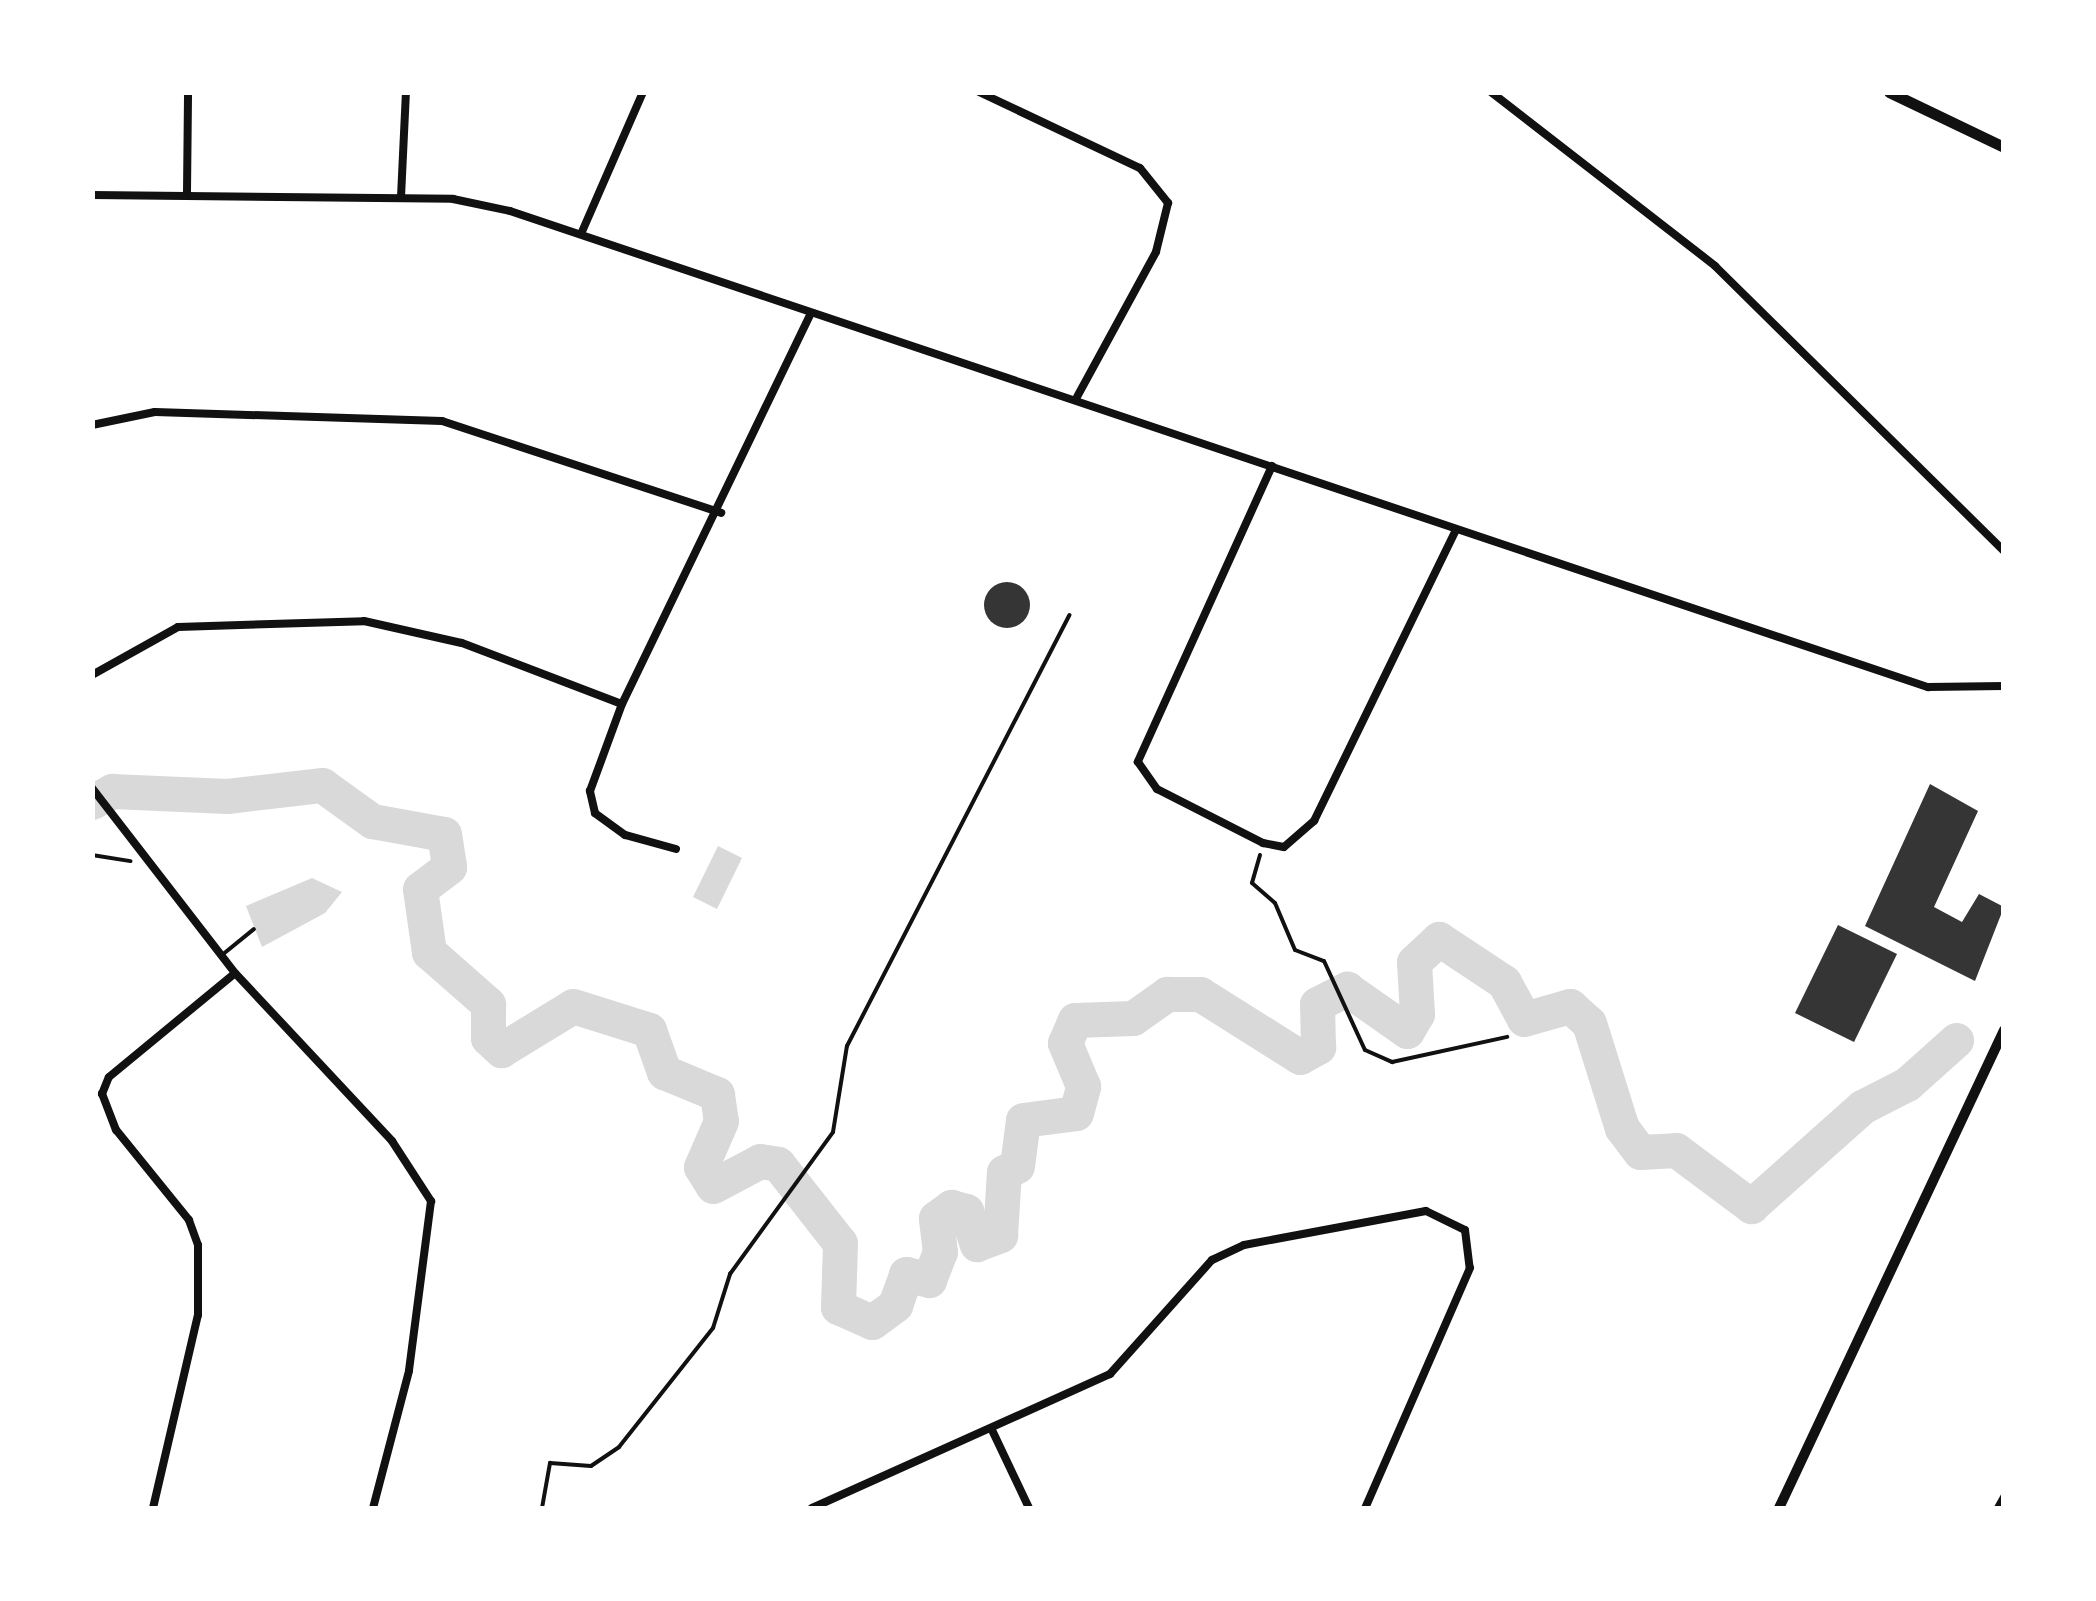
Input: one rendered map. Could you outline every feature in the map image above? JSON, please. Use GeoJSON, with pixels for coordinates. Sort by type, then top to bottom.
{"type":"FeatureCollection","features":[{"type":"Feature","properties":{"kind":"main road"},"geometry":{"type":"LineString","coordinates":[[1892,93],[2004,147]]}},
{"type":"Feature","properties":{"kind":"street"},"geometry":{"type":"LineString","coordinates":[[187,192],[188,92]]}},
{"type":"Feature","properties":{"kind":"street"},"geometry":{"type":"LineString","coordinates":[[401,198],[406,92]]}},
{"type":"Feature","properties":{"kind":"street"},"geometry":{"type":"LineString","coordinates":[[582,234],[643,92]]}},
{"type":"Feature","properties":{"kind":"street"},"geometry":{"type":"LineString","coordinates":[[979,92],[1140,168],[1168,203],[1156,252],[1077,398]]}},
{"type":"Feature","properties":{"kind":"street"},"geometry":{"type":"LineString","coordinates":[[1492,92],[1714,266],[2004,551]]}},
{"type":"Feature","properties":{"kind":"street"},"geometry":{"type":"LineString","coordinates":[[92,195],[187,192],[453,198],[582,234],[810,315],[1077,398],[1456,530],[1928,687],[2004,686]]}},
{"type":"Feature","properties":{"kind":"street"},"geometry":{"type":"LineString","coordinates":[[676,850],[625,834],[595,813],[590,791],[622,704],[721,513],[810,315]]}},
{"type":"Feature","properties":{"kind":"street"},"geometry":{"type":"LineString","coordinates":[[92,425],[155,412],[442,420],[721,513]]}},
{"type":"Feature","properties":{"kind":"street"},"geometry":{"type":"LineString","coordinates":[[1272,466],[1138,762],[1166,795],[1263,843],[1284,847],[1314,821],[1456,530]]}},
{"type":"Feature","properties":{"kind":"street"},"geometry":{"type":"LineString","coordinates":[[92,675],[178,627],[364,621],[462,643],[622,704]]}},
{"type":"Feature","properties":{"kind":"street"},"geometry":{"type":"LineString","coordinates":[[94,790],[236,973],[392,1141],[431,1201],[408,1371],[374,1508]]}},
{"type":"Feature","properties":{"kind":"street"},"geometry":{"type":"LineString","coordinates":[[153,1508],[198,1315],[198,1245],[189,1220],[116,1130],[102,1094],[108,1077],[236,973]]}},
{"type":"Feature","properties":{"kind":"street"},"geometry":{"type":"LineString","coordinates":[[1779,1508],[2004,1030]]}},
{"type":"Feature","properties":{"kind":"street"},"geometry":{"type":"LineString","coordinates":[[812,1508],[992,1430],[1136,1356],[1212,1260],[1244,1246],[1426,1211],[1465,1230],[1470,1268],[1365,1508]]}},
{"type":"Feature","properties":{"kind":"street"},"geometry":{"type":"LineString","coordinates":[[992,1430],[1029,1508]]}},
{"type":"Feature","properties":{"kind":"street"},"geometry":{"type":"LineString","coordinates":[[1998,1508],[2004,1497]]}},
{"type":"Feature","properties":{"kind":"lane"},"geometry":{"type":"LineString","coordinates":[[222,955],[254,929]]}},
{"type":"Feature","properties":{"kind":"path"},"geometry":{"type":"LineString","coordinates":[[542,1508],[550,1463],[591,1466],[619,1447],[713,1328],[730,1274],[833,1132],[847,1046],[1068,614]]}},
{"type":"Feature","properties":{"kind":"path"},"geometry":{"type":"LineString","coordinates":[[1263,843],[1252,883],[1275,903],[1296,950],[1324,961],[1377,1059],[1507,1038]]}},
{"type":"Feature","properties":{"kind":"path"},"geometry":{"type":"LineString","coordinates":[[92,855],[149,857]]}},
{"type":"Feature","properties":{"kind":"shaded area"},"geometry":{"type":"Polygon","coordinates":[[[718,846],[742,858],[717,909],[693,897],[718,846]]]}},
{"type":"Feature","properties":{"kind":"shaded area"},"geometry":{"type":"Polygon","coordinates":[[[312,878],[342,892],[325,913],[262,947],[246,906],[312,878]]]}},
{"type":"Feature","properties":{"kind":"building"},"geometry":{"type":"Polygon","coordinates":[[[1007,582],[1023,589],[1030,605],[1023,621],[1007,628],[991,621],[984,605],[991,589],[1007,582]]]}},
{"type":"Feature","properties":{"kind":"building"},"geometry":{"type":"Polygon","coordinates":[[[1930,784],[1978,811],[1934,907],[1962,922],[1979,894],[2004,907],[1975,981],[1865,926],[1930,784]]]}},
{"type":"Feature","properties":{"kind":"building"},"geometry":{"type":"Polygon","coordinates":[[[1838,925],[1897,954],[1854,1042],[1795,1013],[1838,925]]]}},
{"type":"Feature","properties":{"kind":"waterway"},"geometry":{"type":"LineString","coordinates":[[92,802],[112,791],[227,796],[322,785],[372,821],[444,834],[449,867],[420,889],[429,952],[488,1004],[488,1038],[501,1050],[573,1006],[649,1030],[664,1072],[717,1094],[721,1121],[701,1167],[713,1186],[760,1161],[778,1164],[840,1243],[838,1307],[872,1322],[895,1305],[906,1274],[929,1280],[940,1252],[936,1218],[951,1207],[966,1211],[977,1244],[1000,1235],[1004,1172],[1017,1166],[1023,1120],[1076,1113],[1083,1086],[1065,1043],[1075,1020],[1133,1018],[1167,994],[1200,994],[1300,1057],[1318,1047],[1317,1004],[1347,989],[1407,1031],[1417,1014],[1414,962],[1439,939],[1504,982],[1524,1019],[1570,1006],[1589,1023],[1622,1128],[1640,1152],[1676,1150],[1751,1206],[1862,1107],[1907,1084],[1956,1040]]}}]}
